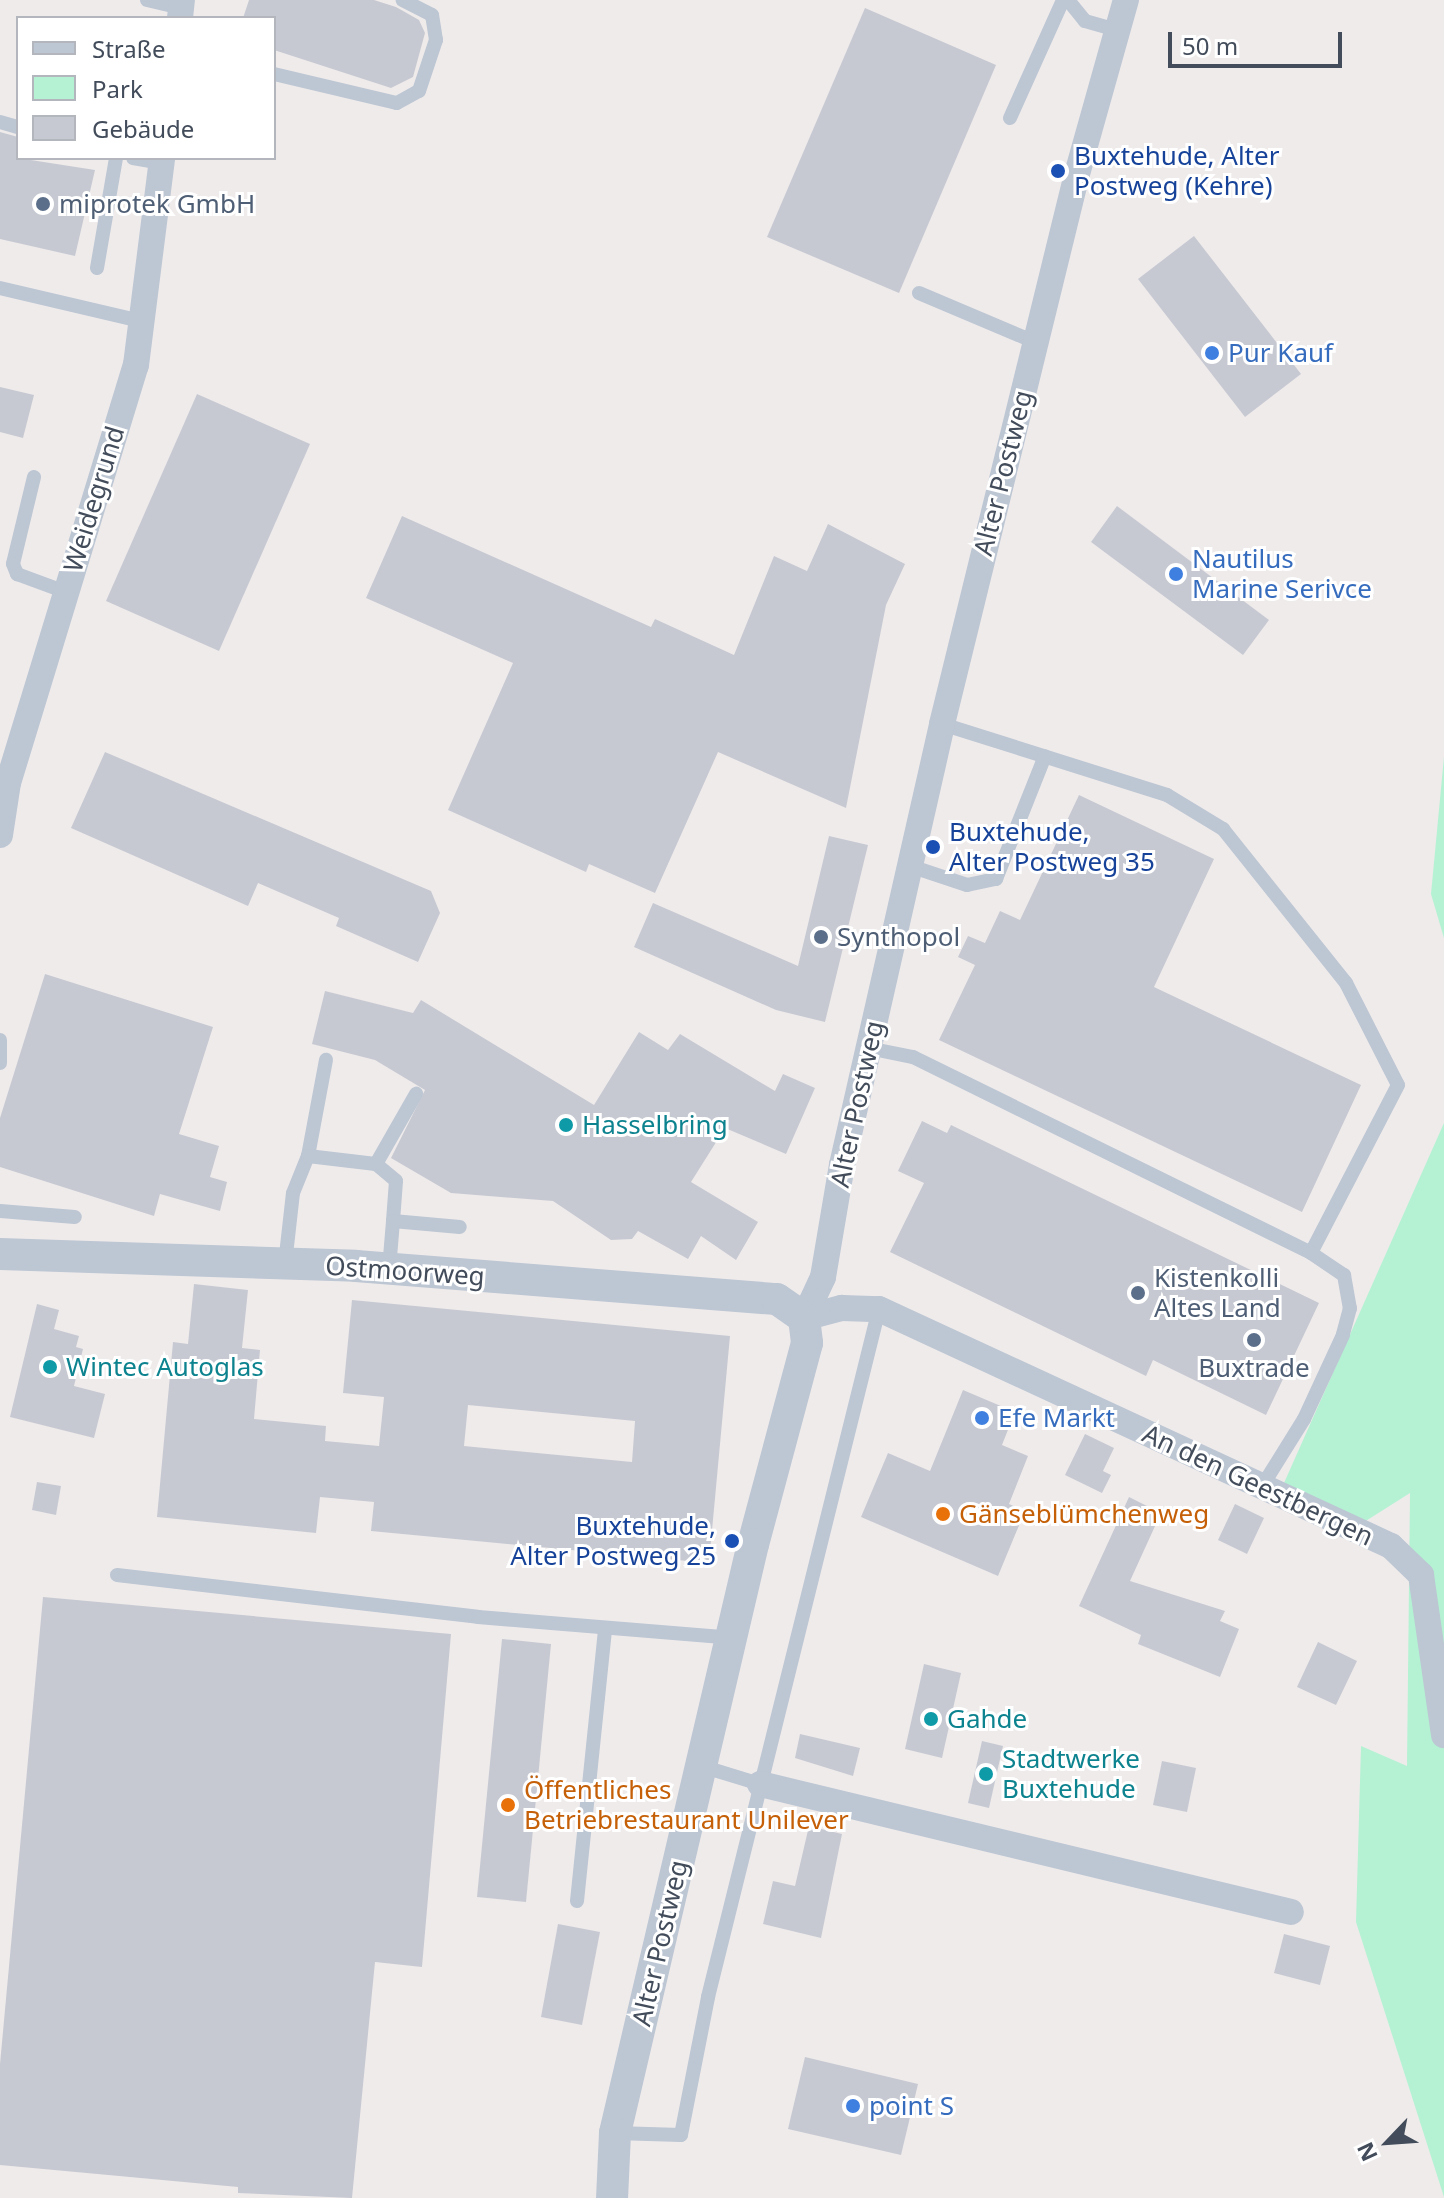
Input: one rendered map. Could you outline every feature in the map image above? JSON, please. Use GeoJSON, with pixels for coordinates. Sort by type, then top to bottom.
{"type":"FeatureCollection","features":[{"type":"Feature","properties":{"kind":"street","name":"Alter Postweg"},"geometry":{"type":"LineString","coordinates":[[612,2198],[615,2133],[731,1638],[807,1343],[804,1318],[823,1277],[868,1048],[913,867],[942,724],[1035,342],[1124,10]]}},
{"type":"Feature","properties":{"kind":"street","name":"Weidegrund"},"geometry":{"type":"LineString","coordinates":[[0,835],[8,783],[136,365],[162,161]]}},
{"type":"Feature","properties":{"kind":"street","name":"Ostmoorweg"},"geometry":{"type":"LineString","coordinates":[[0,1254],[389,1269],[777,1299],[804,1318]]}},
{"type":"Feature","properties":{"kind":"street","name":"An den Geestbergen"},"geometry":{"type":"LineString","coordinates":[[804,1318],[842,1308],[879,1309],[1391,1546],[1421,1575],[1444,1735]]}},
{"type":"Feature","properties":{"kind":"street"},"geometry":{"type":"LineString","coordinates":[[760,1784],[1291,1912]]}},
{"type":"Feature","properties":{"kind":"lane"},"geometry":{"type":"LineString","coordinates":[[147,0],[181,9]]}},
{"type":"Feature","properties":{"kind":"lane"},"geometry":{"type":"LineString","coordinates":[[276,74],[397,103],[419,91],[436,40],[432,15],[403,0]]}},
{"type":"Feature","properties":{"kind":"lane"},"geometry":{"type":"LineString","coordinates":[[1010,118],[1065,0],[1085,21],[1124,10]]}},
{"type":"Feature","properties":{"kind":"lane"},"geometry":{"type":"LineString","coordinates":[[97,268],[116,160]]}},
{"type":"Feature","properties":{"kind":"lane"},"geometry":{"type":"LineString","coordinates":[[0,288],[141,321]]}},
{"type":"Feature","properties":{"kind":"lane"},"geometry":{"type":"LineString","coordinates":[[919,293],[1035,342]]}},
{"type":"Feature","properties":{"kind":"lane"},"geometry":{"type":"LineString","coordinates":[[34,477],[13,564],[17,574],[66,592]]}},
{"type":"Feature","properties":{"kind":"lane"},"geometry":{"type":"LineString","coordinates":[[942,724],[1167,795],[1223,829],[1346,983],[1398,1085],[1311,1253]]}},
{"type":"Feature","properties":{"kind":"lane"},"geometry":{"type":"LineString","coordinates":[[913,867],[967,885],[996,879],[1045,756]]}},
{"type":"Feature","properties":{"kind":"lane"},"geometry":{"type":"LineString","coordinates":[[0,1040],[0,1063]]}},
{"type":"Feature","properties":{"kind":"lane"},"geometry":{"type":"LineString","coordinates":[[868,1048],[913,1057],[1311,1253],[1344,1275],[1350,1308],[1304,1419],[1261,1488]]}},
{"type":"Feature","properties":{"kind":"lane"},"geometry":{"type":"LineString","coordinates":[[285,1264],[293,1193],[308,1156],[326,1060]]}},
{"type":"Feature","properties":{"kind":"lane"},"geometry":{"type":"LineString","coordinates":[[376,1164],[416,1094]]}},
{"type":"Feature","properties":{"kind":"lane"},"geometry":{"type":"LineString","coordinates":[[308,1156],[376,1164],[396,1181],[389,1269]]}},
{"type":"Feature","properties":{"kind":"lane"},"geometry":{"type":"LineString","coordinates":[[0,1211],[75,1217]]}},
{"type":"Feature","properties":{"kind":"lane"},"geometry":{"type":"LineString","coordinates":[[393,1221],[460,1227]]}},
{"type":"Feature","properties":{"kind":"lane"},"geometry":{"type":"LineString","coordinates":[[615,2133],[681,2135],[760,1784],[879,1309]]}},
{"type":"Feature","properties":{"kind":"lane"},"geometry":{"type":"LineString","coordinates":[[117,1575],[605,1628],[731,1638]]}},
{"type":"Feature","properties":{"kind":"lane"},"geometry":{"type":"LineString","coordinates":[[577,1901],[605,1628]]}},
{"type":"Feature","properties":{"kind":"lane"},"geometry":{"type":"LineString","coordinates":[[701,1766],[760,1784]]}},
{"type":"Feature","properties":{"kind":"green space"},"geometry":{"type":"Polygon","coordinates":[[[1444,757],[1444,938],[1431,894],[1444,757]]]}},
{"type":"Feature","properties":{"kind":"green space"},"geometry":{"type":"Polygon","coordinates":[[[1444,1123],[1444,2197],[1356,1922],[1361,1746],[1407,1766],[1410,1493],[1361,1524],[1284,1483],[1444,1123]]]}},
{"type":"Feature","properties":{"kind":"building"},"geometry":{"type":"Polygon","coordinates":[[[249,0],[374,0],[396,7],[419,20],[425,33],[413,77],[391,88],[276,51],[276,16],[244,16],[249,0]]]}},
{"type":"Feature","properties":{"kind":"building"},"geometry":{"type":"Polygon","coordinates":[[[865,8],[996,65],[899,293],[767,237],[865,8]]]}},
{"type":"Feature","properties":{"kind":"building","name":"miprotek GmbH"},"geometry":{"type":"Polygon","coordinates":[[[0,132],[16,136],[16,160],[95,170],[75,256],[0,239],[0,132]]]}},
{"type":"Feature","properties":{"kind":"building"},"geometry":{"type":"Polygon","coordinates":[[[1194,236],[1301,374],[1245,417],[1138,279],[1194,236]]]}},
{"type":"Feature","properties":{"kind":"building"},"geometry":{"type":"Polygon","coordinates":[[[0,387],[34,395],[23,438],[0,432],[0,387]]]}},
{"type":"Feature","properties":{"kind":"building"},"geometry":{"type":"Polygon","coordinates":[[[197,394],[310,444],[219,651],[106,601],[197,394]]]}},
{"type":"Feature","properties":{"kind":"building"},"geometry":{"type":"Polygon","coordinates":[[[1117,506],[1269,620],[1243,655],[1091,542],[1117,506]]]}},
{"type":"Feature","properties":{"kind":"building"},"geometry":{"type":"Polygon","coordinates":[[[402,516],[651,627],[655,619],[734,655],[774,556],[807,571],[828,524],[905,564],[886,605],[846,808],[718,752],[655,893],[589,864],[586,872],[448,810],[513,663],[366,598],[402,516]]]}},
{"type":"Feature","properties":{"kind":"building"},"geometry":{"type":"Polygon","coordinates":[[[105,752],[431,891],[440,913],[418,962],[336,926],[339,918],[258,883],[248,906],[71,828],[105,752]]]}},
{"type":"Feature","properties":{"kind":"building"},"geometry":{"type":"Polygon","coordinates":[[[1079,795],[1214,859],[1154,987],[1361,1085],[1302,1212],[939,1040],[975,965],[958,957],[968,936],[985,943],[1000,911],[1020,920],[1079,795]]]}},
{"type":"Feature","properties":{"kind":"building"},"geometry":{"type":"Polygon","coordinates":[[[829,836],[868,845],[825,1022],[776,1010],[634,947],[653,903],[798,966],[829,836]]]}},
{"type":"Feature","properties":{"kind":"building"},"geometry":{"type":"Polygon","coordinates":[[[45,974],[213,1027],[179,1134],[219,1146],[210,1177],[227,1182],[220,1211],[160,1194],[154,1216],[0,1167],[0,1118],[45,974]]]}},
{"type":"Feature","properties":{"kind":"building","name":"Hasselbring"},"geometry":{"type":"Polygon","coordinates":[[[325,991],[413,1013],[421,1000],[594,1105],[639,1032],[668,1050],[680,1034],[775,1091],[783,1074],[815,1088],[786,1154],[725,1128],[691,1182],[758,1222],[736,1260],[701,1236],[688,1259],[638,1231],[632,1239],[611,1240],[553,1201],[451,1193],[391,1158],[425,1090],[375,1060],[312,1044],[325,991]]]}},
{"type":"Feature","properties":{"kind":"building"},"geometry":{"type":"Polygon","coordinates":[[[922,1121],[947,1133],[951,1125],[1319,1303],[1266,1415],[1153,1360],[1146,1376],[890,1252],[924,1183],[898,1171],[922,1121]]]}},
{"type":"Feature","properties":{"kind":"building"},"geometry":{"type":"Polygon","coordinates":[[[194,1284],[248,1290],[242,1348],[260,1350],[254,1419],[326,1426],[325,1441],[379,1446],[384,1397],[343,1393],[352,1300],[730,1336],[709,1563],[371,1531],[374,1502],[320,1497],[316,1533],[157,1517],[173,1342],[188,1344],[194,1284]],[[468,1405],[464,1446],[632,1462],[635,1421],[468,1405]]]}},
{"type":"Feature","properties":{"kind":"building","name":"Wintec Autoglas"},"geometry":{"type":"Polygon","coordinates":[[[37,1304],[59,1310],[54,1329],[79,1336],[76,1347],[83,1349],[74,1386],[105,1394],[94,1438],[10,1417],[37,1304]]]}},
{"type":"Feature","properties":{"kind":"building","name":"Gänseblümchenweg"},"geometry":{"type":"Polygon","coordinates":[[[963,1390],[1015,1412],[1002,1445],[1028,1456],[1009,1504],[1025,1511],[998,1576],[861,1517],[888,1453],[930,1471],[963,1390]]]}},
{"type":"Feature","properties":{"kind":"building"},"geometry":{"type":"Polygon","coordinates":[[[1085,1434],[1114,1448],[1103,1471],[1111,1475],[1102,1493],[1065,1475],[1085,1434]]]}},
{"type":"Feature","properties":{"kind":"building"},"geometry":{"type":"Polygon","coordinates":[[[37,1482],[61,1486],[56,1515],[32,1510],[37,1482]]]}},
{"type":"Feature","properties":{"kind":"building"},"geometry":{"type":"Polygon","coordinates":[[[1129,1497],[1161,1513],[1130,1581],[1225,1611],[1220,1621],[1239,1629],[1220,1677],[1138,1644],[1141,1635],[1079,1606],[1129,1497]]]}},
{"type":"Feature","properties":{"kind":"building"},"geometry":{"type":"Polygon","coordinates":[[[1235,1504],[1264,1518],[1247,1554],[1218,1540],[1235,1504]]]}},
{"type":"Feature","properties":{"kind":"building"},"geometry":{"type":"Polygon","coordinates":[[[43,1597],[451,1634],[422,1967],[375,1962],[352,2198],[238,2193],[238,2187],[0,2165],[0,2064],[43,1597]]]}},
{"type":"Feature","properties":{"kind":"building"},"geometry":{"type":"Polygon","coordinates":[[[502,1639],[551,1644],[526,1902],[477,1897],[502,1639]]]}},
{"type":"Feature","properties":{"kind":"building"},"geometry":{"type":"Polygon","coordinates":[[[1318,1642],[1357,1661],[1336,1705],[1297,1687],[1318,1642]]]}},
{"type":"Feature","properties":{"kind":"building","name":"Gahde"},"geometry":{"type":"Polygon","coordinates":[[[924,1664],[961,1673],[942,1758],[905,1749],[924,1664]]]}},
{"type":"Feature","properties":{"kind":"building"},"geometry":{"type":"Polygon","coordinates":[[[800,1734],[860,1748],[853,1776],[795,1758],[800,1734]]]}},
{"type":"Feature","properties":{"kind":"building","name":"Stadtwerke Buxtehude"},"geometry":{"type":"Polygon","coordinates":[[[982,1741],[1003,1746],[989,1808],[968,1803],[982,1741]]]}},
{"type":"Feature","properties":{"kind":"building"},"geometry":{"type":"Polygon","coordinates":[[[1162,1761],[1196,1768],[1187,1812],[1153,1805],[1162,1761]]]}},
{"type":"Feature","properties":{"kind":"building"},"geometry":{"type":"Polygon","coordinates":[[[809,1826],[842,1834],[821,1938],[763,1924],[773,1881],[795,1886],[809,1826]]]}},
{"type":"Feature","properties":{"kind":"building"},"geometry":{"type":"Polygon","coordinates":[[[558,1924],[600,1932],[582,2025],[541,2017],[558,1924]]]}},
{"type":"Feature","properties":{"kind":"building"},"geometry":{"type":"Polygon","coordinates":[[[1284,1934],[1330,1946],[1320,1985],[1274,1973],[1284,1934]]]}},
{"type":"Feature","properties":{"kind":"building","name":"point S"},"geometry":{"type":"Polygon","coordinates":[[[805,2057],[918,2084],[901,2155],[788,2129],[805,2057]]]}},
{"type":"Feature","properties":{"kind":"place","name":"Buxtehude, Alter Postweg (Kehre)"},"geometry":{"type":"Point","coordinates":[1058,171]}},
{"type":"Feature","properties":{"kind":"place","name":"miprotek GmbH"},"geometry":{"type":"Point","coordinates":[43,204]}},
{"type":"Feature","properties":{"kind":"place","name":"Pur Kauf"},"geometry":{"type":"Point","coordinates":[1212,353]}},
{"type":"Feature","properties":{"kind":"place","name":"Nautilus Marine Serivce"},"geometry":{"type":"Point","coordinates":[1176,574]}},
{"type":"Feature","properties":{"kind":"place","name":"Buxtehude, Alter Postweg 35"},"geometry":{"type":"Point","coordinates":[933,847]}},
{"type":"Feature","properties":{"kind":"place","name":"Synthopol"},"geometry":{"type":"Point","coordinates":[821,937]}},
{"type":"Feature","properties":{"kind":"place","name":"Hasselbring"},"geometry":{"type":"Point","coordinates":[566,1125]}},
{"type":"Feature","properties":{"kind":"place","name":"Kistenkolli Altes Land"},"geometry":{"type":"Point","coordinates":[1138,1293]}},
{"type":"Feature","properties":{"kind":"place","name":"Buxtrade"},"geometry":{"type":"Point","coordinates":[1254,1340]}},
{"type":"Feature","properties":{"kind":"place","name":"Wintec Autoglas"},"geometry":{"type":"Point","coordinates":[50,1367]}},
{"type":"Feature","properties":{"kind":"place","name":"Efe Markt"},"geometry":{"type":"Point","coordinates":[982,1418]}},
{"type":"Feature","properties":{"kind":"place","name":"Gänseblümchenweg"},"geometry":{"type":"Point","coordinates":[943,1514]}},
{"type":"Feature","properties":{"kind":"place","name":"Buxtehude, Alter Postweg 25"},"geometry":{"type":"Point","coordinates":[732,1541]}},
{"type":"Feature","properties":{"kind":"place","name":"Gahde"},"geometry":{"type":"Point","coordinates":[931,1719]}},
{"type":"Feature","properties":{"kind":"place","name":"Stadtwerke Buxtehude"},"geometry":{"type":"Point","coordinates":[986,1774]}},
{"type":"Feature","properties":{"kind":"place","name":"Öffentliches Betriebrestaurant Unilever"},"geometry":{"type":"Point","coordinates":[508,1805]}},
{"type":"Feature","properties":{"kind":"place","name":"point S"},"geometry":{"type":"Point","coordinates":[853,2106]}}]}
